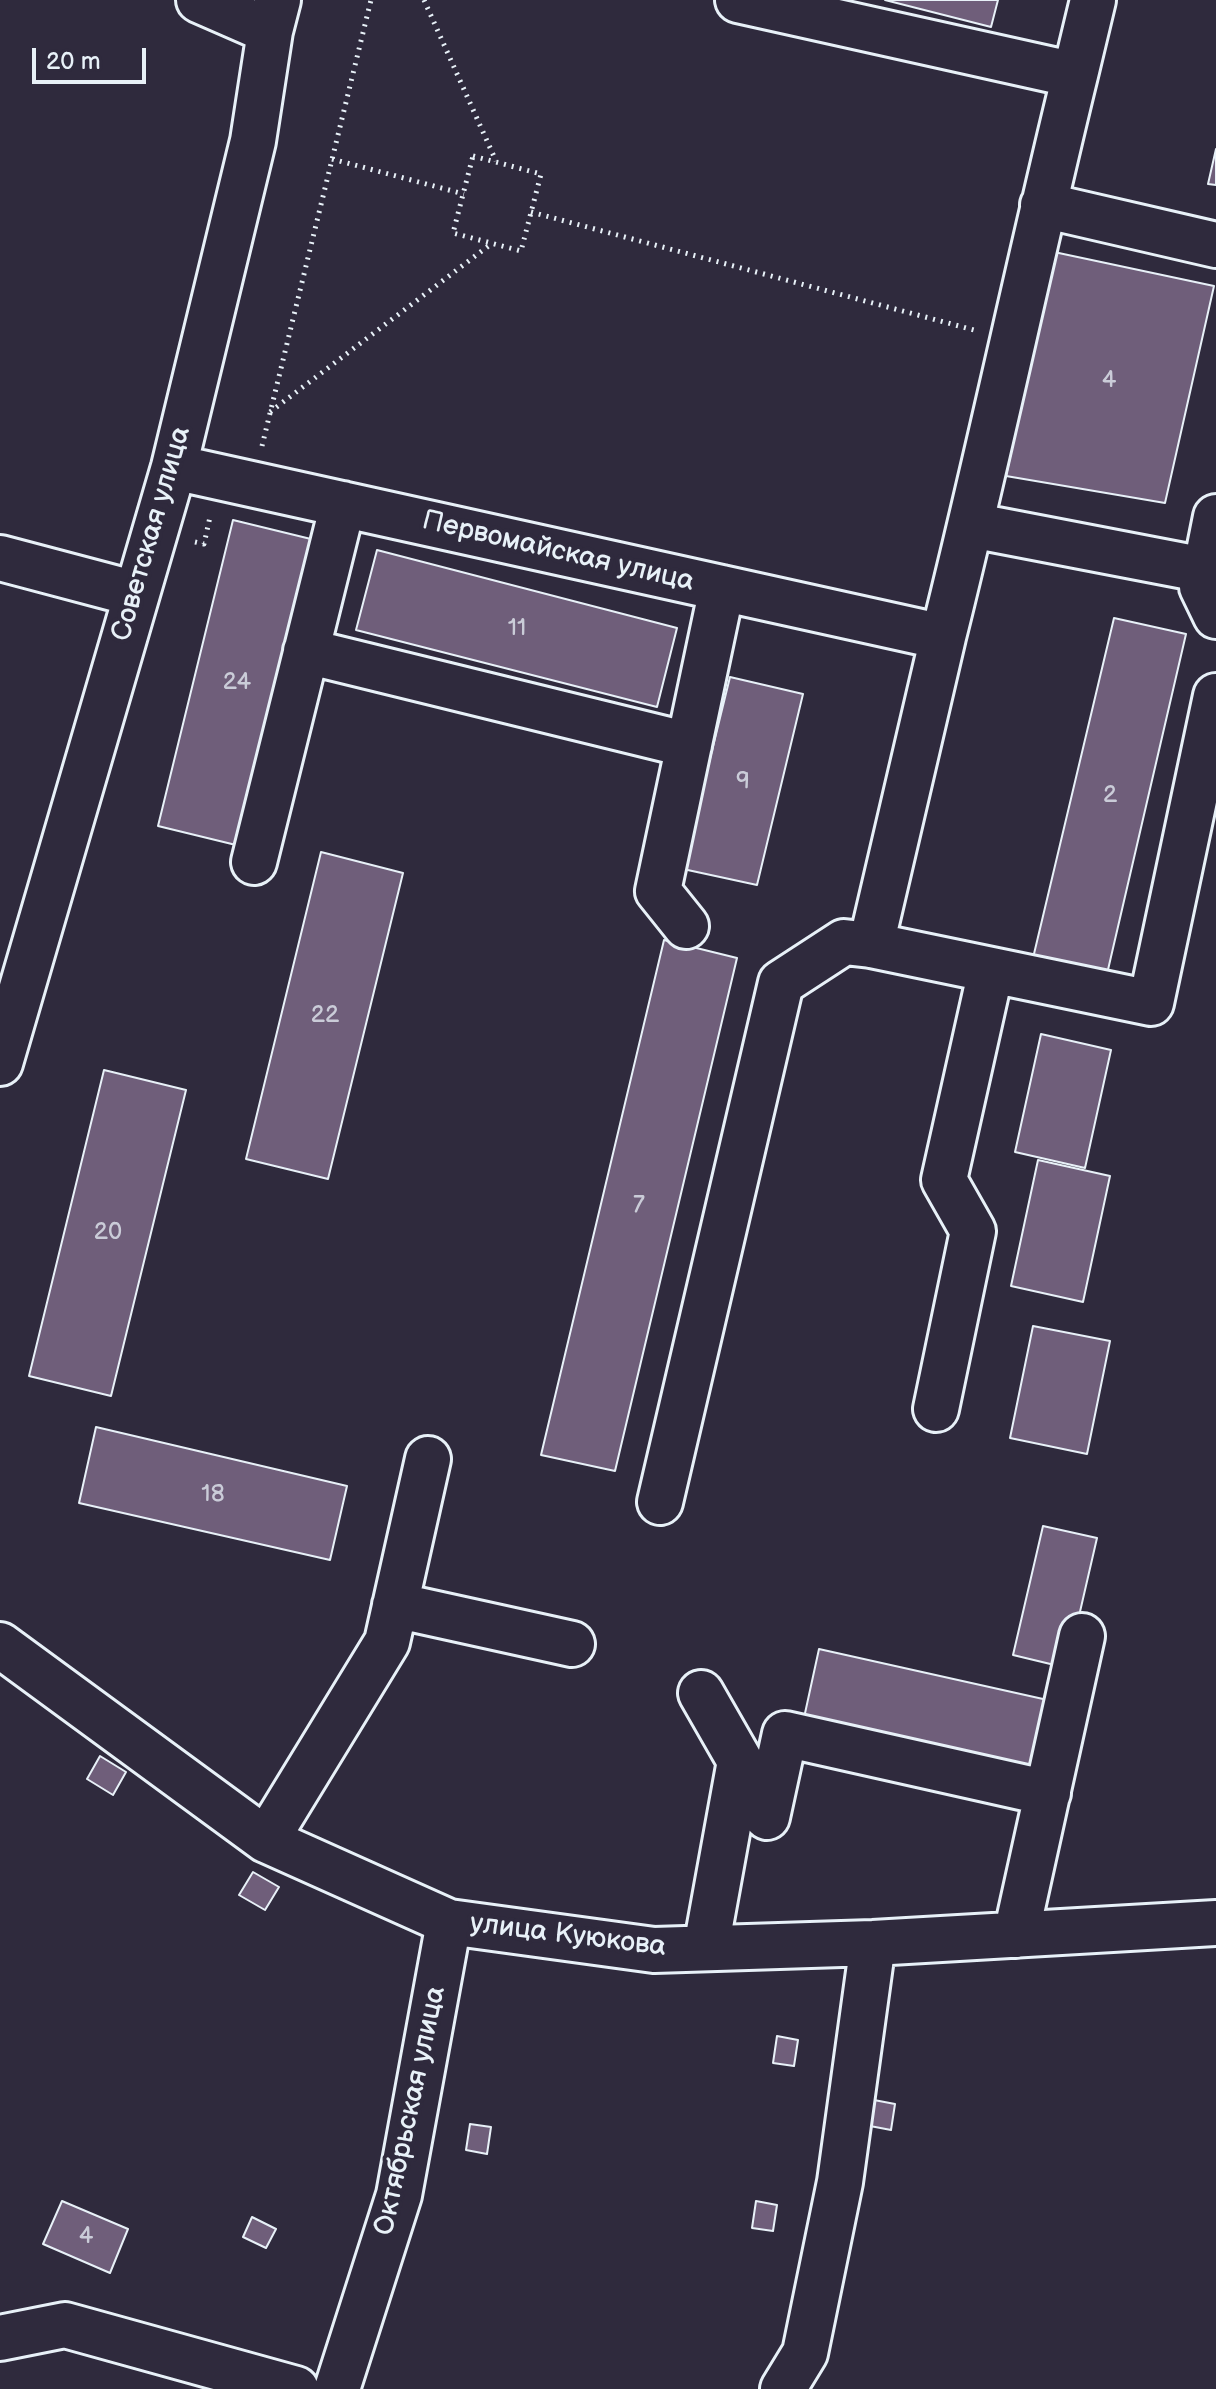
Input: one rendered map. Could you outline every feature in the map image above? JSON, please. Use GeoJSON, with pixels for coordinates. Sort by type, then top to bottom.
{"type":"FeatureCollection","features":[{"type":"Feature","properties":{"kind":"street"},"geometry":{"type":"LineString","coordinates":[[199,0],[274,15]]}},
{"type":"Feature","properties":{"kind":"street"},"geometry":{"type":"LineString","coordinates":[[738,0],[1075,75]]}},
{"type":"Feature","properties":{"kind":"street"},"geometry":{"type":"LineString","coordinates":[[871,945],[1093,0]]}},
{"type":"Feature","properties":{"kind":"street","name":"Советская улица"},"geometry":{"type":"LineString","coordinates":[[0,1063],[174,467],[253,141],[274,15]]}},
{"type":"Feature","properties":{"kind":"street"},"geometry":{"type":"LineString","coordinates":[[1043,205],[1216,245]]}},
{"type":"Feature","properties":{"kind":"street","name":"Первомайская улица"},"geometry":{"type":"LineString","coordinates":[[174,467],[943,637]]}},
{"type":"Feature","properties":{"kind":"street"},"geometry":{"type":"LineString","coordinates":[[254,862],[343,504]]}},
{"type":"Feature","properties":{"kind":"street"},"geometry":{"type":"LineString","coordinates":[[1216,517],[1202,587],[1216,616]]}},
{"type":"Feature","properties":{"kind":"street"},"geometry":{"type":"LineString","coordinates":[[971,525],[1205,570]]}},
{"type":"Feature","properties":{"kind":"street"},"geometry":{"type":"LineString","coordinates":[[0,558],[136,594]]}},
{"type":"Feature","properties":{"kind":"street"},"geometry":{"type":"LineString","coordinates":[[686,926],[658,891],[722,588]]}},
{"type":"Feature","properties":{"kind":"street"},"geometry":{"type":"LineString","coordinates":[[306,651],[689,745]]}},
{"type":"Feature","properties":{"kind":"street"},"geometry":{"type":"LineString","coordinates":[[660,1502],[781,983],[844,942],[1151,1003],[1216,696]]}},
{"type":"Feature","properties":{"kind":"street"},"geometry":{"type":"LineString","coordinates":[[936,1409],[973,1231],[944,1180],[991,970]]}},
{"type":"Feature","properties":{"kind":"street"},"geometry":{"type":"LineString","coordinates":[[266,1840],[387,1642],[428,1459]]}},
{"type":"Feature","properties":{"kind":"street"},"geometry":{"type":"LineString","coordinates":[[395,1605],[572,1644]]}},
{"type":"Feature","properties":{"kind":"street"},"geometry":{"type":"LineString","coordinates":[[1016,1935],[1082,1636]]}},
{"type":"Feature","properties":{"kind":"street","name":"улица Куюкова"},"geometry":{"type":"LineString","coordinates":[[0,1645],[266,1840],[449,1922],[654,1950],[873,1943],[1216,1923]]}},
{"type":"Feature","properties":{"kind":"street"},"geometry":{"type":"LineString","coordinates":[[701,1693],[740,1761],[706,1948]]}},
{"type":"Feature","properties":{"kind":"street"},"geometry":{"type":"LineString","coordinates":[[767,1817],[785,1734],[1048,1793]]}},
{"type":"Feature","properties":{"kind":"street","name":"Октябрьская улица"},"geometry":{"type":"LineString","coordinates":[[337,2389],[399,2195],[449,1922]]}},
{"type":"Feature","properties":{"kind":"street"},"geometry":{"type":"LineString","coordinates":[[783,2389],[805,2353],[840,2182],[873,1943]]}},
{"type":"Feature","properties":{"kind":"street"},"geometry":{"type":"LineString","coordinates":[[0,2338],[65,2325],[296,2389]]}},
{"type":"Feature","properties":{"kind":"path"},"geometry":{"type":"LineString","coordinates":[[252,484],[371,0]]}},
{"type":"Feature","properties":{"kind":"path"},"geometry":{"type":"LineString","coordinates":[[424,0],[497,162]]}},
{"type":"Feature","properties":{"kind":"path"},"geometry":{"type":"LineString","coordinates":[[473,156],[541,174],[521,251],[453,233],[464,194],[473,156]]}},
{"type":"Feature","properties":{"kind":"path"},"geometry":{"type":"LineString","coordinates":[[332,159],[464,194]]}},
{"type":"Feature","properties":{"kind":"path"},"geometry":{"type":"LineString","coordinates":[[531,212],[1013,340]]}},
{"type":"Feature","properties":{"kind":"path"},"geometry":{"type":"LineString","coordinates":[[270,413],[492,243]]}},
{"type":"Feature","properties":{"kind":"path"},"geometry":{"type":"LineString","coordinates":[[154,532],[204,544],[213,505]]}},
{"type":"Feature","properties":{"kind":"building"},"geometry":{"type":"Polygon","coordinates":[[[885,0],[998,0],[991,27],[885,0]]]}},
{"type":"Feature","properties":{"kind":"building"},"geometry":{"type":"Polygon","coordinates":[[[1216,149],[1216,185],[1208,184],[1216,149]]]}},
{"type":"Feature","properties":{"kind":"building"},"geometry":{"type":"Polygon","coordinates":[[[1054,252],[1214,286],[1165,503],[1006,476],[1054,252]]]}},
{"type":"Feature","properties":{"kind":"building"},"geometry":{"type":"Polygon","coordinates":[[[233,520],[315,540],[240,846],[158,826],[233,520]]]}},
{"type":"Feature","properties":{"kind":"building"},"geometry":{"type":"Polygon","coordinates":[[[377,550],[677,628],[657,707],[356,630],[377,550]]]}},
{"type":"Feature","properties":{"kind":"building"},"geometry":{"type":"Polygon","coordinates":[[[1114,618],[1186,634],[1107,974],[1033,958],[1114,618]]]}},
{"type":"Feature","properties":{"kind":"building"},"geometry":{"type":"Polygon","coordinates":[[[730,677],[803,694],[757,885],[683,869],[730,677]]]}},
{"type":"Feature","properties":{"kind":"building"},"geometry":{"type":"Polygon","coordinates":[[[321,852],[403,873],[328,1179],[246,1159],[321,852]]]}},
{"type":"Feature","properties":{"kind":"building"},"geometry":{"type":"Polygon","coordinates":[[[664,940],[737,958],[615,1471],[541,1455],[664,940]]]}},
{"type":"Feature","properties":{"kind":"building"},"geometry":{"type":"Polygon","coordinates":[[[1041,1034],[1111,1050],[1085,1168],[1015,1152],[1041,1034]]]}},
{"type":"Feature","properties":{"kind":"building"},"geometry":{"type":"Polygon","coordinates":[[[104,1070],[186,1090],[111,1396],[29,1376],[104,1070]]]}},
{"type":"Feature","properties":{"kind":"building"},"geometry":{"type":"Polygon","coordinates":[[[1038,1160],[1110,1176],[1083,1302],[1011,1286],[1038,1160]]]}},
{"type":"Feature","properties":{"kind":"building"},"geometry":{"type":"Polygon","coordinates":[[[1033,1326],[1110,1341],[1087,1454],[1010,1438],[1033,1326]]]}},
{"type":"Feature","properties":{"kind":"building"},"geometry":{"type":"Polygon","coordinates":[[[96,1427],[347,1486],[330,1560],[79,1503],[96,1427]]]}},
{"type":"Feature","properties":{"kind":"building"},"geometry":{"type":"Polygon","coordinates":[[[1043,1526],[1097,1538],[1067,1668],[1013,1655],[1043,1526]]]}},
{"type":"Feature","properties":{"kind":"building"},"geometry":{"type":"Polygon","coordinates":[[[819,1649],[1061,1703],[1044,1781],[802,1727],[819,1649]]]}},
{"type":"Feature","properties":{"kind":"building"},"geometry":{"type":"Polygon","coordinates":[[[100,1756],[126,1772],[113,1795],[87,1779],[100,1756]]]}},
{"type":"Feature","properties":{"kind":"building"},"geometry":{"type":"Polygon","coordinates":[[[253,1872],[279,1887],[265,1910],[239,1895],[253,1872]]]}},
{"type":"Feature","properties":{"kind":"building"},"geometry":{"type":"Polygon","coordinates":[[[777,2036],[798,2040],[794,2066],[773,2063],[777,2036]]]}},
{"type":"Feature","properties":{"kind":"building"},"geometry":{"type":"Polygon","coordinates":[[[874,2100],[895,2104],[891,2130],[870,2126],[874,2100]]]}},
{"type":"Feature","properties":{"kind":"building"},"geometry":{"type":"Polygon","coordinates":[[[470,2124],[491,2127],[487,2154],[466,2150],[470,2124]]]}},
{"type":"Feature","properties":{"kind":"building"},"geometry":{"type":"Polygon","coordinates":[[[62,2201],[128,2229],[110,2273],[43,2244],[62,2201]]]}},
{"type":"Feature","properties":{"kind":"building"},"geometry":{"type":"Polygon","coordinates":[[[756,2201],[777,2205],[773,2231],[752,2228],[756,2201]]]}},
{"type":"Feature","properties":{"kind":"building"},"geometry":{"type":"Polygon","coordinates":[[[252,2217],[276,2229],[266,2248],[243,2237],[252,2217]]]}}]}
